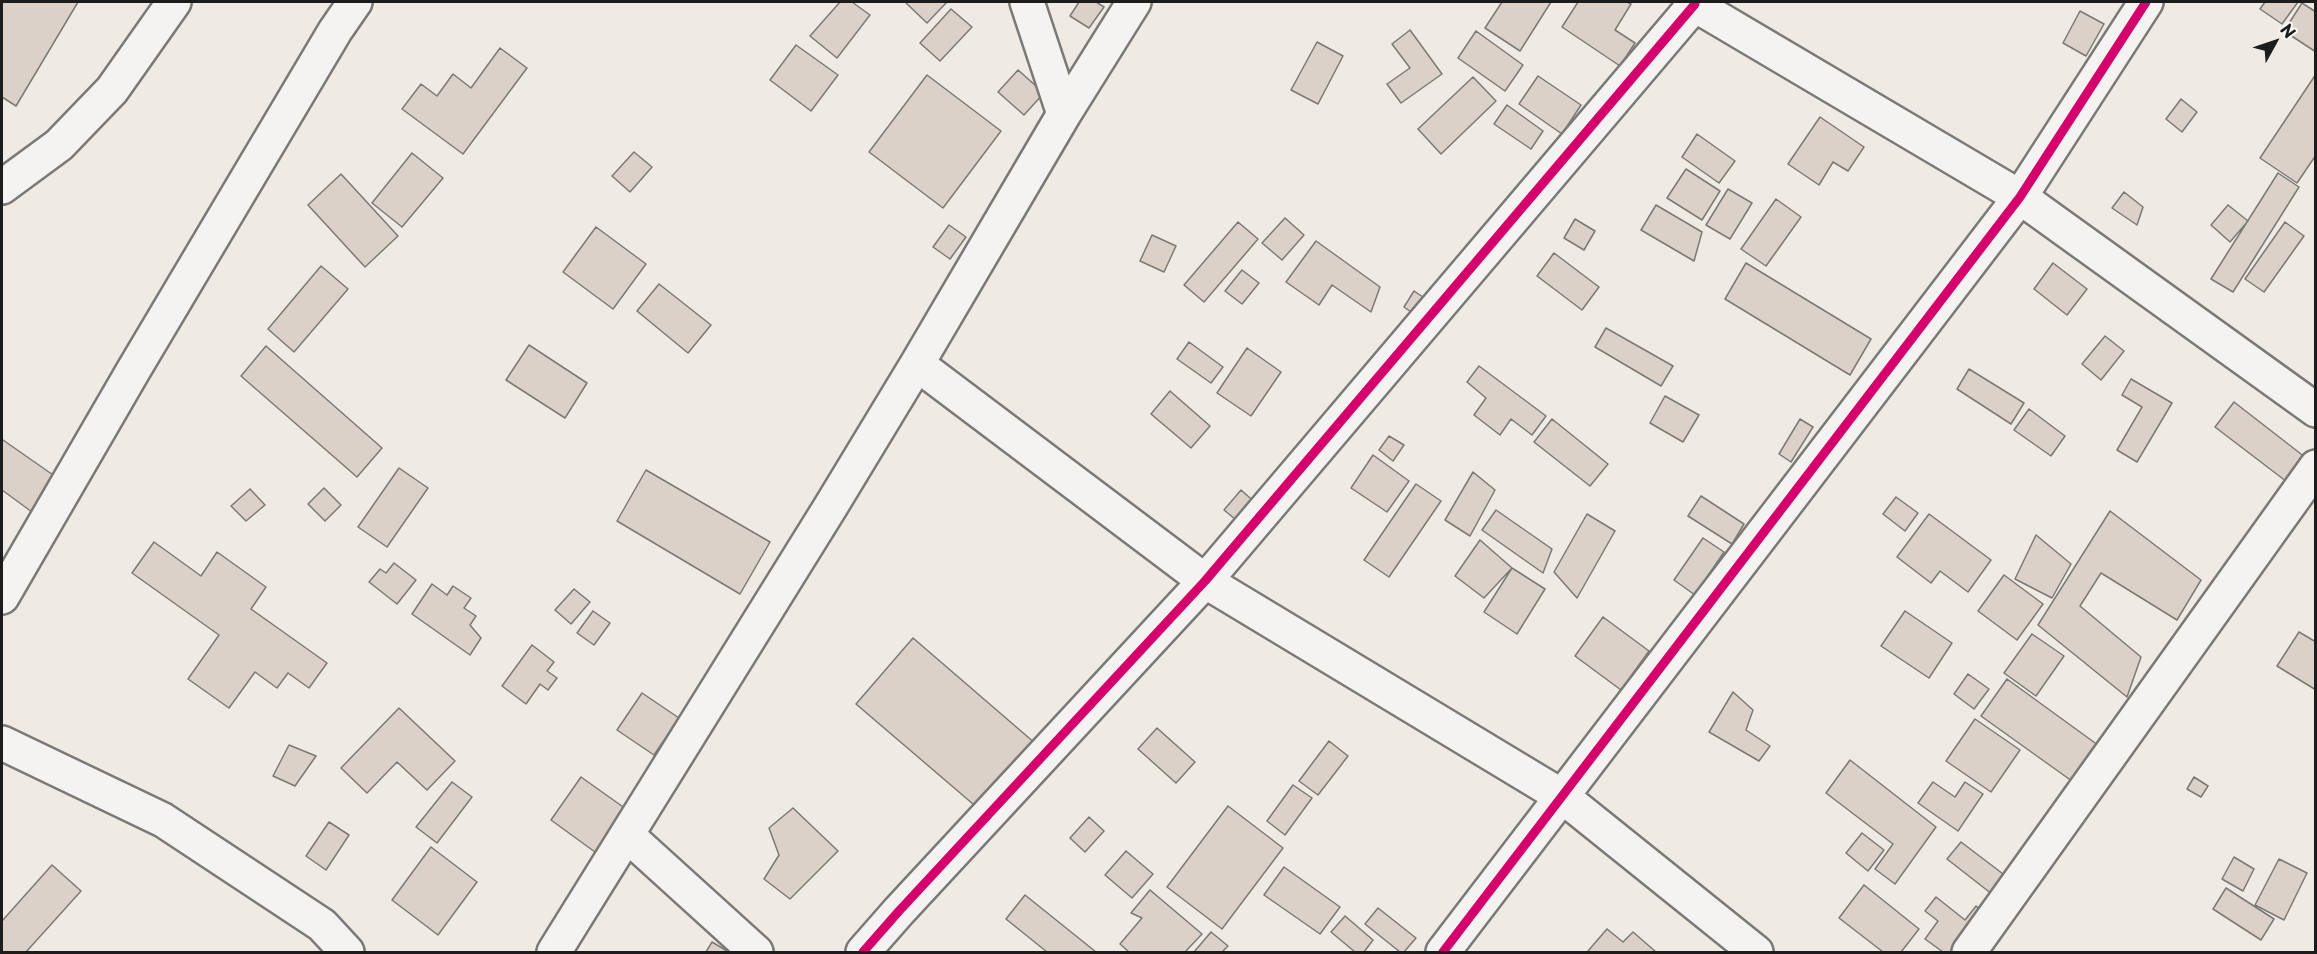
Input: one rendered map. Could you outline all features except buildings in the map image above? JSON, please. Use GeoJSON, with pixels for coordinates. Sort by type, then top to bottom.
{"type":"FeatureCollection","features":[{"type":"Feature","properties":{"kind":"street"},"geometry":{"type":"LineString","coordinates":[[2,187],[59,144],[112,90],[174,2]]}},
{"type":"Feature","properties":{"kind":"street"},"geometry":{"type":"LineString","coordinates":[[2,597],[176,299],[355,2]]}},
{"type":"Feature","properties":{"kind":"street"},"geometry":{"type":"LineString","coordinates":[[1027,2],[1064,114]]}},
{"type":"Feature","properties":{"kind":"street"},"geometry":{"type":"LineString","coordinates":[[554,952],[917,364],[1064,114],[1134,2]]}},
{"type":"Feature","properties":{"kind":"street"},"geometry":{"type":"LineString","coordinates":[[1443,952],[2020,197],[2146,2]]}},
{"type":"Feature","properties":{"kind":"street"},"geometry":{"type":"LineString","coordinates":[[863,952],[898,911],[1205,581],[1692,3],[2020,197],[2316,410]]}},
{"type":"Feature","properties":{"kind":"street"},"geometry":{"type":"LineString","coordinates":[[917,364],[1205,581],[1563,797],[1756,952]]}},
{"type":"Feature","properties":{"kind":"street"},"geometry":{"type":"LineString","coordinates":[[1969,952],[2316,467]]}},
{"type":"Feature","properties":{"kind":"street"},"geometry":{"type":"LineString","coordinates":[[2,744],[163,820],[322,925],[346,952]]}},
{"type":"Feature","properties":{"kind":"street"},"geometry":{"type":"LineString","coordinates":[[627,835],[756,952]]}},
{"type":"Feature","properties":{"kind":"cycle path"},"geometry":{"type":"LineString","coordinates":[[1443,952],[2020,197],[2146,2]]}},
{"type":"Feature","properties":{"kind":"cycle path"},"geometry":{"type":"LineString","coordinates":[[863,952],[1205,581],[1695,4]]}}]}
